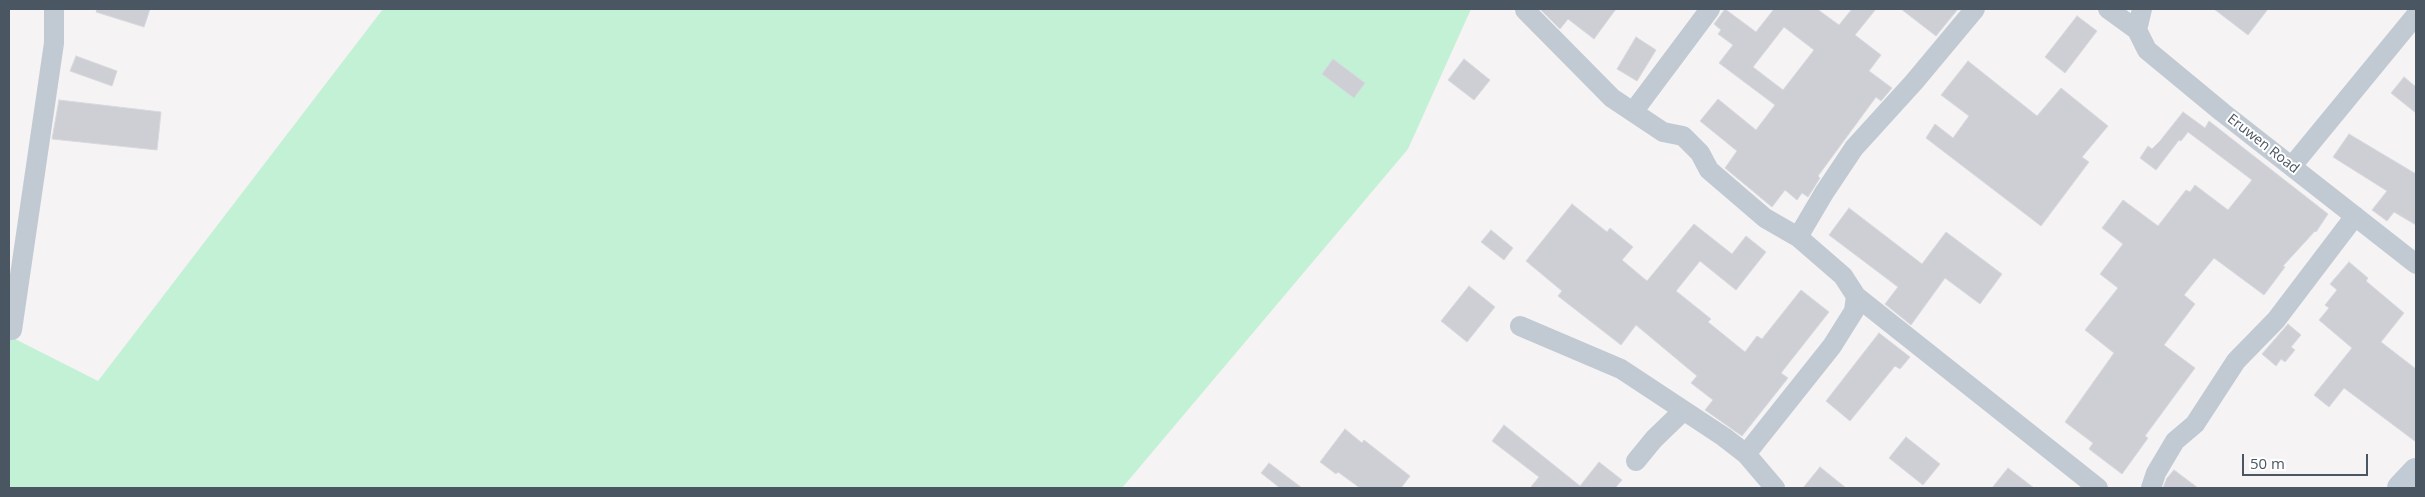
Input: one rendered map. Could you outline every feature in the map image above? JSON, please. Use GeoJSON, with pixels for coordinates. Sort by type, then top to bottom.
{"type":"FeatureCollection","features":[{"type":"Feature","properties":{"kind":"street"},"geometry":{"type":"LineString","coordinates":[[12,330],[50,78],[54,43],[54,9]]}},
{"type":"Feature","properties":{"kind":"street"},"geometry":{"type":"LineString","coordinates":[[1633,112],[1710,9]]}},
{"type":"Feature","properties":{"kind":"street"},"geometry":{"type":"LineString","coordinates":[[1798,237],[1854,148],[1914,82],[1975,9]]}},
{"type":"Feature","properties":{"kind":"street"},"geometry":{"type":"LineString","coordinates":[[2108,9],[2136,30],[2142,9]]}},
{"type":"Feature","properties":{"kind":"street"},"geometry":{"type":"LineString","coordinates":[[1525,10],[1612,98],[1663,132],[1683,136],[1700,153],[1708,170],[1765,218],[1798,237],[1843,276],[1856,296],[2098,488]]}},
{"type":"Feature","properties":{"kind":"street"},"geometry":{"type":"LineString","coordinates":[[2292,166],[2416,16]]}},
{"type":"Feature","properties":{"kind":"street","name":"Eruwen Road"},"geometry":{"type":"LineString","coordinates":[[2136,30],[2147,50],[2222,112],[2416,264]]}},
{"type":"Feature","properties":{"kind":"street"},"geometry":{"type":"LineString","coordinates":[[2151,488],[2156,473],[2175,441],[2195,424],[2236,361],[2276,320],[2355,216]]}},
{"type":"Feature","properties":{"kind":"street"},"geometry":{"type":"LineString","coordinates":[[1746,454],[1832,346],[1854,311],[1856,296]]}},
{"type":"Feature","properties":{"kind":"street"},"geometry":{"type":"LineString","coordinates":[[1520,326],[1621,369],[1724,437],[1746,454],[1776,488]]}},
{"type":"Feature","properties":{"kind":"street"},"geometry":{"type":"LineString","coordinates":[[1636,461],[1654,438],[1683,411]]}},
{"type":"Feature","properties":{"kind":"street"},"geometry":{"type":"LineString","coordinates":[[2401,488],[2416,472]]}},
{"type":"Feature","properties":{"kind":"green space"},"geometry":{"type":"Polygon","coordinates":[[[383,9],[1471,9],[1408,149],[1122,488],[9,488],[9,336],[98,381],[383,9]]]}},
{"type":"Feature","properties":{"kind":"building"},"geometry":{"type":"Polygon","coordinates":[[[97,9],[150,9],[144,27],[96,12],[97,9]]]}},
{"type":"Feature","properties":{"kind":"building"},"geometry":{"type":"Polygon","coordinates":[[[1540,9],[1616,9],[1594,39],[1568,19],[1560,29],[1540,9]]]}},
{"type":"Feature","properties":{"kind":"building"},"geometry":{"type":"Polygon","coordinates":[[[1725,9],[1756,32],[1774,9],[1817,9],[1839,25],[1852,9],[1876,9],[1855,35],[1881,55],[1869,71],[1892,88],[1881,101],[1876,97],[1818,176],[1820,178],[1808,197],[1802,193],[1797,200],[1785,190],[1772,207],[1725,168],[1737,151],[1700,121],[1718,99],[1756,130],[1775,105],[1719,63],[1733,45],[1718,34],[1721,30],[1714,24],[1725,9]],[[1784,27],[1753,67],[1783,90],[1814,50],[1784,27]]]}},
{"type":"Feature","properties":{"kind":"building"},"geometry":{"type":"Polygon","coordinates":[[[1901,9],[1958,9],[1936,36],[1901,9]]]}},
{"type":"Feature","properties":{"kind":"building"},"geometry":{"type":"Polygon","coordinates":[[[2214,9],[2268,9],[2248,35],[2214,9]]]}},
{"type":"Feature","properties":{"kind":"building"},"geometry":{"type":"Polygon","coordinates":[[[2077,16],[2097,31],[2065,73],[2045,57],[2077,16]]]}},
{"type":"Feature","properties":{"kind":"building"},"geometry":{"type":"Polygon","coordinates":[[[1636,37],[1656,50],[1637,81],[1617,69],[1636,37]]]}},
{"type":"Feature","properties":{"kind":"building"},"geometry":{"type":"Polygon","coordinates":[[[76,56],[117,71],[112,86],[70,71],[76,56]]]}},
{"type":"Feature","properties":{"kind":"building"},"geometry":{"type":"Polygon","coordinates":[[[1333,59],[1365,83],[1354,98],[1322,74],[1333,59]]]}},
{"type":"Feature","properties":{"kind":"building"},"geometry":{"type":"Polygon","coordinates":[[[1464,59],[1490,80],[1474,100],[1448,80],[1464,59]]]}},
{"type":"Feature","properties":{"kind":"building"},"geometry":{"type":"Polygon","coordinates":[[[1968,61],[2037,116],[2061,88],[2108,126],[2082,157],[2089,162],[2041,226],[1926,138],[1935,124],[1953,138],[1969,116],[1941,95],[1968,61]]]}},
{"type":"Feature","properties":{"kind":"building"},"geometry":{"type":"Polygon","coordinates":[[[2404,77],[2416,87],[2416,113],[2391,93],[2404,77]]]}},
{"type":"Feature","properties":{"kind":"building"},"geometry":{"type":"Polygon","coordinates":[[[59,100],[161,112],[157,150],[52,139],[59,100]]]}},
{"type":"Feature","properties":{"kind":"building"},"geometry":{"type":"Polygon","coordinates":[[[2183,112],[2205,128],[2209,121],[2328,214],[2316,232],[2283,266],[2285,267],[2264,295],[2214,258],[2184,295],[2195,304],[2164,345],[2195,368],[2145,436],[2148,438],[2122,474],[2089,449],[2093,443],[2065,422],[2114,353],[2085,330],[2118,288],[2100,274],[2123,244],[2102,228],[2123,200],[2158,226],[2186,190],[2190,192],[2195,185],[2228,210],[2252,180],[2188,132],[2181,141],[2179,140],[2156,170],[2140,158],[2148,146],[2152,149],[2160,141],[2183,112]]]}},
{"type":"Feature","properties":{"kind":"building"},"geometry":{"type":"Polygon","coordinates":[[[2349,134],[2416,174],[2416,225],[2394,212],[2387,221],[2372,210],[2387,191],[2333,157],[2349,134]]]}},
{"type":"Feature","properties":{"kind":"building"},"geometry":{"type":"Polygon","coordinates":[[[1572,204],[1607,232],[1610,228],[1633,247],[1622,260],[1647,281],[1694,224],[1732,254],[1746,236],[1766,252],[1736,290],[1700,261],[1676,291],[1711,319],[1708,322],[1745,352],[1757,336],[1762,339],[1801,290],[1829,312],[1781,373],[1788,378],[1742,436],[1705,410],[1713,400],[1691,383],[1697,376],[1636,325],[1621,345],[1558,296],[1562,291],[1526,261],[1572,204]]]}},
{"type":"Feature","properties":{"kind":"building"},"geometry":{"type":"Polygon","coordinates":[[[1849,208],[1922,264],[1946,232],[2002,274],[1980,304],[1945,278],[1911,325],[1885,304],[1898,287],[1829,235],[1849,208]]]}},
{"type":"Feature","properties":{"kind":"building"},"geometry":{"type":"Polygon","coordinates":[[[1491,230],[1513,248],[1504,260],[1481,242],[1491,230]]]}},
{"type":"Feature","properties":{"kind":"building"},"geometry":{"type":"Polygon","coordinates":[[[2349,262],[2368,278],[2366,281],[2404,313],[2381,342],[2416,369],[2416,442],[2344,388],[2329,407],[2314,395],[2352,348],[2319,320],[2329,308],[2325,305],[2337,290],[2330,284],[2349,262]]]}},
{"type":"Feature","properties":{"kind":"building"},"geometry":{"type":"Polygon","coordinates":[[[1469,286],[1495,307],[1467,342],[1441,321],[1469,286]]]}},
{"type":"Feature","properties":{"kind":"building"},"geometry":{"type":"Polygon","coordinates":[[[2288,324],[2301,335],[2291,347],[2295,350],[2285,362],[2281,359],[2276,366],[2262,354],[2288,324]]]}},
{"type":"Feature","properties":{"kind":"building"},"geometry":{"type":"Polygon","coordinates":[[[1879,333],[1910,357],[1900,369],[1895,366],[1850,421],[1826,401],[1879,333]]]}},
{"type":"Feature","properties":{"kind":"building"},"geometry":{"type":"Polygon","coordinates":[[[1504,425],[1580,486],[1599,462],[1622,480],[1615,488],[1530,488],[1539,477],[1492,441],[1504,425]]]}},
{"type":"Feature","properties":{"kind":"building"},"geometry":{"type":"Polygon","coordinates":[[[1345,429],[1362,443],[1364,440],[1410,476],[1401,488],[1360,488],[1320,462],[1345,429]]]}},
{"type":"Feature","properties":{"kind":"building"},"geometry":{"type":"Polygon","coordinates":[[[1906,437],[1940,464],[1923,485],[1889,458],[1906,437]]]}},
{"type":"Feature","properties":{"kind":"building"},"geometry":{"type":"Polygon","coordinates":[[[1269,463],[1302,488],[1280,488],[1261,473],[1269,463]]]}},
{"type":"Feature","properties":{"kind":"building"},"geometry":{"type":"Polygon","coordinates":[[[1820,467],[1846,488],[1803,488],[1820,467]]]}},
{"type":"Feature","properties":{"kind":"building"},"geometry":{"type":"Polygon","coordinates":[[[2008,468],[2034,488],[1992,488],[2008,468]]]}},
{"type":"Feature","properties":{"kind":"building"},"geometry":{"type":"Polygon","coordinates":[[[2174,470],[2198,488],[2163,488],[2167,478],[2174,470]]]}}]}
